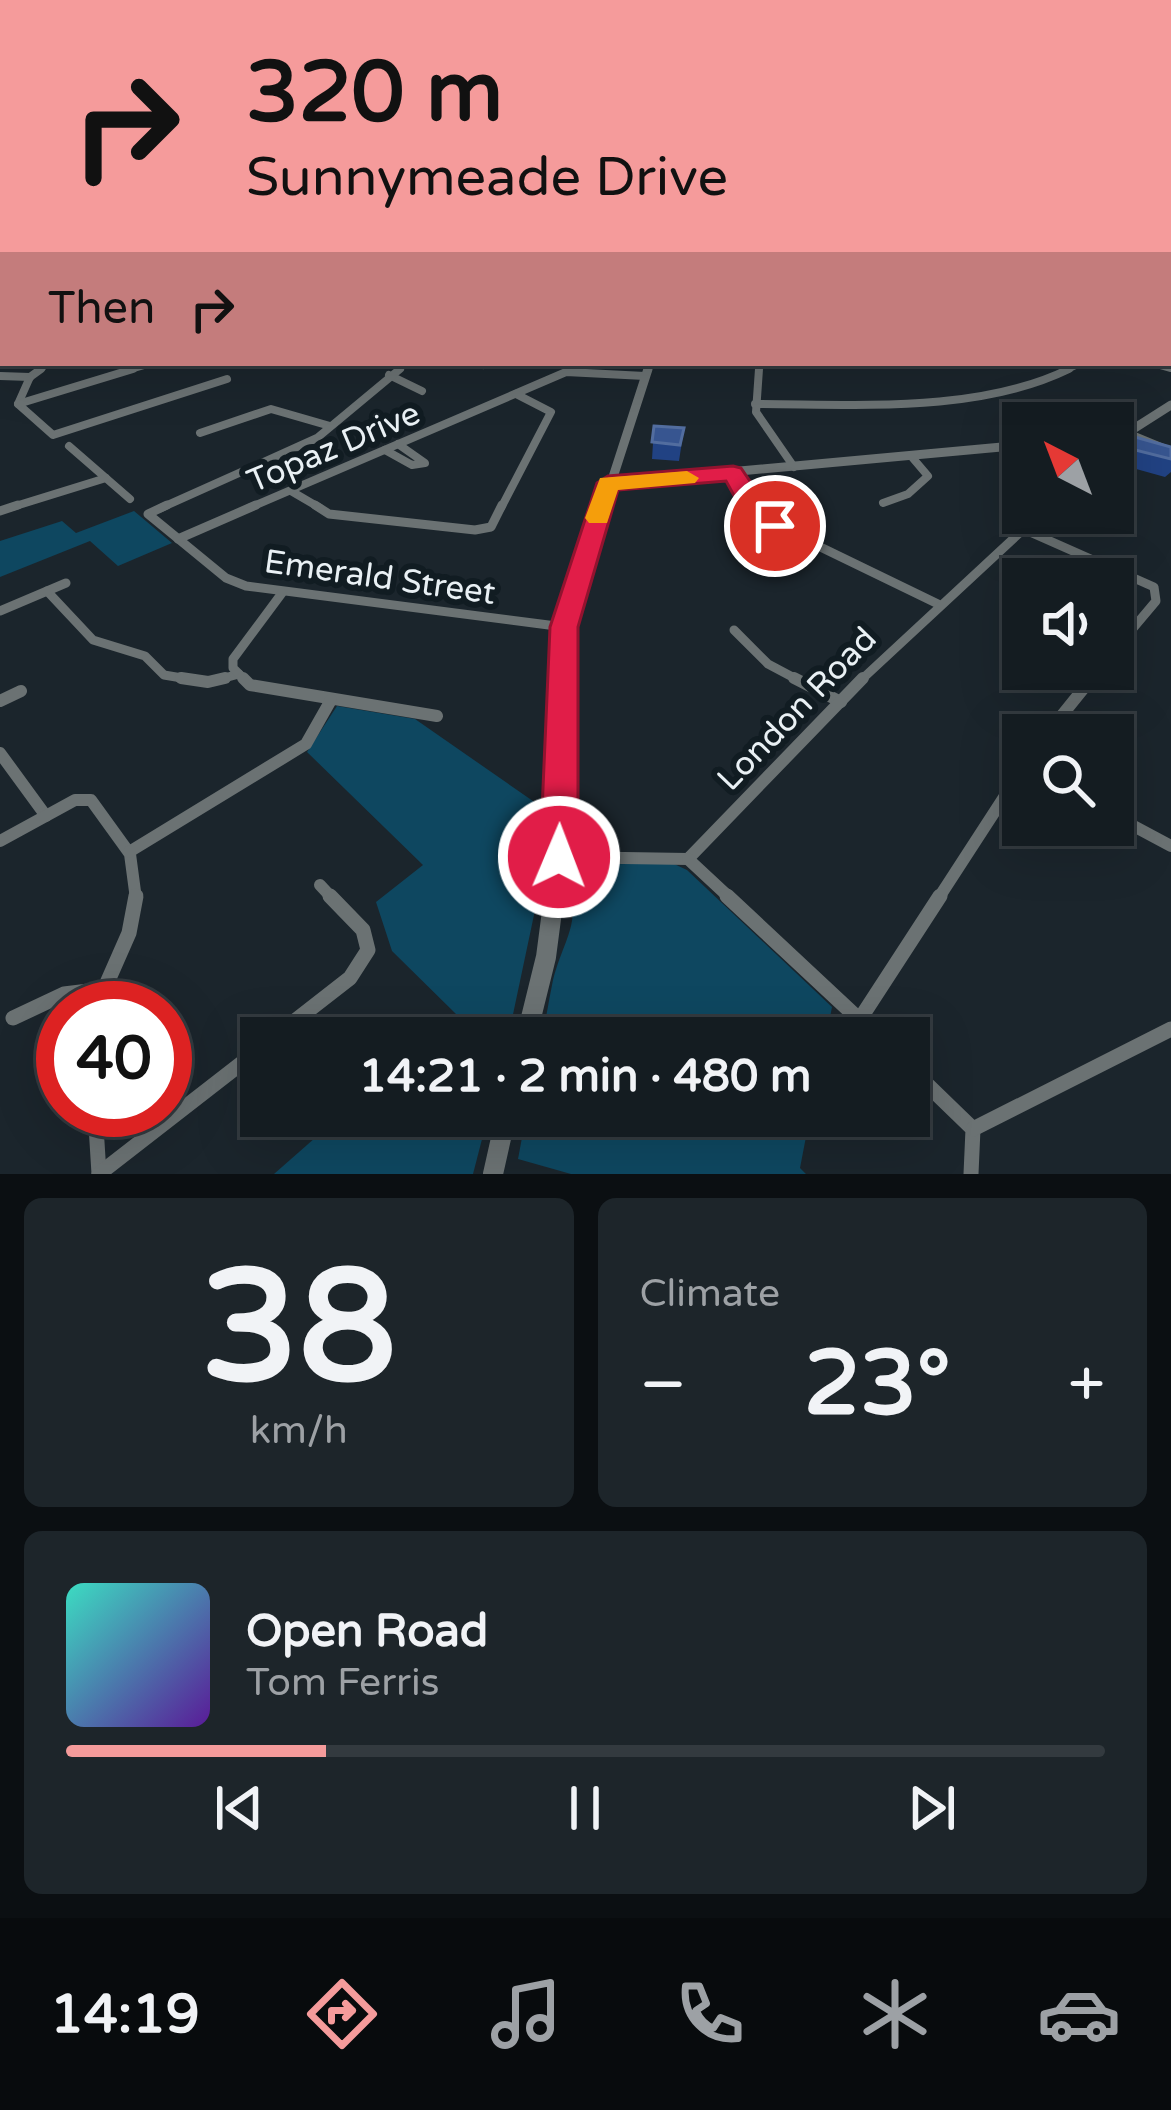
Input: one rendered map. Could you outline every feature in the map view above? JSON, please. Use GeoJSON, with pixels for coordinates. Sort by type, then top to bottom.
{"type":"FeatureCollection","features":[{"type":"Feature","properties":{"kind":"street"},"geometry":{"type":"LineString","coordinates":[[18,404],[30,377],[46,366]]}},
{"type":"Feature","properties":{"kind":"street"},"geometry":{"type":"LineString","coordinates":[[18,404],[144,366]]}},
{"type":"Feature","properties":{"kind":"street"},"geometry":{"type":"LineString","coordinates":[[200,433],[271,409],[330,426],[402,366]]}},
{"type":"Feature","properties":{"kind":"street"},"geometry":{"type":"LineString","coordinates":[[759,366],[754,404],[794,467]]}},
{"type":"Feature","properties":{"kind":"street"},"geometry":{"type":"LineString","coordinates":[[754,404],[849,404],[1013,390],[1046,383],[1077,366]]}},
{"type":"Feature","properties":{"kind":"street"},"geometry":{"type":"LineString","coordinates":[[531,1017],[546,957],[559,857],[564,627],[647,369]]}},
{"type":"Feature","properties":{"kind":"street","name":"Topaz Drive"},"geometry":{"type":"LineString","coordinates":[[178,539],[574,371],[647,369]]}},
{"type":"Feature","properties":{"kind":"street"},"geometry":{"type":"LineString","coordinates":[[388,375],[422,391]]}},
{"type":"Feature","properties":{"kind":"street"},"geometry":{"type":"LineString","coordinates":[[0,376],[30,377]]}},
{"type":"Feature","properties":{"kind":"street"},"geometry":{"type":"LineString","coordinates":[[18,404],[53,435],[227,379]]}},
{"type":"Feature","properties":{"kind":"street"},"geometry":{"type":"LineString","coordinates":[[291,490],[329,514],[475,530],[491,527],[551,412],[515,394]]}},
{"type":"Feature","properties":{"kind":"street"},"geometry":{"type":"LineString","coordinates":[[1134,429],[1169,408]]}},
{"type":"Feature","properties":{"kind":"street","name":"Emerald Street"},"geometry":{"type":"LineString","coordinates":[[330,426],[300,447],[152,508],[150,516],[226,578],[283,593],[564,627]]}},
{"type":"Feature","properties":{"kind":"street"},"geometry":{"type":"LineString","coordinates":[[1134,436],[1171,451]]}},
{"type":"Feature","properties":{"kind":"street"},"geometry":{"type":"LineString","coordinates":[[386,450],[412,465],[425,463],[398,444]]}},
{"type":"Feature","properties":{"kind":"street"},"geometry":{"type":"LineString","coordinates":[[69,446],[130,499]]}},
{"type":"Feature","properties":{"kind":"street"},"geometry":{"type":"LineString","coordinates":[[608,483],[1002,448]]}},
{"type":"Feature","properties":{"kind":"street"},"geometry":{"type":"LineString","coordinates":[[884,503],[895,502],[925,482],[928,476],[911,456]]}},
{"type":"Feature","properties":{"kind":"street"},"geometry":{"type":"LineString","coordinates":[[733,473],[756,512],[775,526],[938,604]]}},
{"type":"Feature","properties":{"kind":"street"},"geometry":{"type":"LineString","coordinates":[[0,511],[106,478]]}},
{"type":"Feature","properties":{"kind":"street","name":"London Road"},"geometry":{"type":"LineString","coordinates":[[688,859],[938,604],[1017,534]]}},
{"type":"Feature","properties":{"kind":"street"},"geometry":{"type":"LineString","coordinates":[[1035,534],[1094,558]]}},
{"type":"Feature","properties":{"kind":"street"},"geometry":{"type":"LineString","coordinates":[[1134,574],[1154,587],[1156,601],[1134,627]]}},
{"type":"Feature","properties":{"kind":"street"},"geometry":{"type":"LineString","coordinates":[[0,611],[66,583]]}},
{"type":"Feature","properties":{"kind":"street"},"geometry":{"type":"LineString","coordinates":[[47,591],[93,640],[145,656],[164,675],[208,682],[239,674]]}},
{"type":"Feature","properties":{"kind":"street"},"geometry":{"type":"LineString","coordinates":[[283,593],[232,659],[239,674],[259,690],[437,716]]}},
{"type":"Feature","properties":{"kind":"street"},"geometry":{"type":"LineString","coordinates":[[734,630],[768,664],[841,702]]}},
{"type":"Feature","properties":{"kind":"street"},"geometry":{"type":"LineString","coordinates":[[1063,714],[1082,690]]}},
{"type":"Feature","properties":{"kind":"street"},"geometry":{"type":"LineString","coordinates":[[0,701],[21,691]]}},
{"type":"Feature","properties":{"kind":"street"},"geometry":{"type":"LineString","coordinates":[[129,852],[306,744],[331,700]]}},
{"type":"Feature","properties":{"kind":"street"},"geometry":{"type":"LineString","coordinates":[[0,753],[46,816]]}},
{"type":"Feature","properties":{"kind":"street"},"geometry":{"type":"LineString","coordinates":[[0,841],[81,799],[91,800],[129,852],[137,900],[108,981]]}},
{"type":"Feature","properties":{"kind":"street"},"geometry":{"type":"LineString","coordinates":[[861,1017],[1002,800]]}},
{"type":"Feature","properties":{"kind":"street"},"geometry":{"type":"LineString","coordinates":[[1134,826],[1171,846]]}},
{"type":"Feature","properties":{"kind":"street"},"geometry":{"type":"LineString","coordinates":[[559,857],[688,859],[858,1017]]}},
{"type":"Feature","properties":{"kind":"street"},"geometry":{"type":"LineString","coordinates":[[300,1017],[350,978],[368,950],[363,930],[320,885]]}},
{"type":"Feature","properties":{"kind":"street"},"geometry":{"type":"LineString","coordinates":[[13,1018],[36,1007]]}},
{"type":"Feature","properties":{"kind":"street"},"geometry":{"type":"LineString","coordinates":[[974,1129],[1171,1029]]}},
{"type":"Feature","properties":{"kind":"street"},"geometry":{"type":"LineString","coordinates":[[99,1174],[240,1064]]}},
{"type":"Feature","properties":{"kind":"street"},"geometry":{"type":"LineString","coordinates":[[930,1086],[974,1129],[971,1174]]}},
{"type":"Feature","properties":{"kind":"street"},"geometry":{"type":"LineString","coordinates":[[97,1137],[99,1174]]}},
{"type":"Feature","properties":{"kind":"street"},"geometry":{"type":"LineString","coordinates":[[493,1174],[501,1137]]}},
{"type":"Feature","properties":{"kind":"shaded area"},"geometry":{"type":"Polygon","coordinates":[[[134,511],[172,543],[118,566],[90,541],[0,577],[0,541],[62,521],[76,533],[134,511]]]}},
{"type":"Feature","properties":{"kind":"shaded area"},"geometry":{"type":"Polygon","coordinates":[[[337,706],[415,719],[543,808],[538,896],[512,1017],[453,1017],[456,1014],[392,951],[376,902],[423,865],[307,752],[337,706]]]}},
{"type":"Feature","properties":{"kind":"shaded area"},"geometry":{"type":"Polygon","coordinates":[[[672,863],[687,870],[832,1007],[830,1017],[546,1017],[572,919],[568,876],[579,865],[672,863]]]}},
{"type":"Feature","properties":{"kind":"shaded area"},"geometry":{"type":"Polygon","coordinates":[[[316,1137],[483,1137],[473,1174],[274,1174],[316,1137]]]}},
{"type":"Feature","properties":{"kind":"shaded area"},"geometry":{"type":"Polygon","coordinates":[[[522,1137],[806,1137],[800,1168],[806,1174],[571,1174],[518,1159],[522,1137]]]}},
{"type":"Feature","properties":{"kind":"building"},"geometry":{"type":"Polygon","coordinates":[[[654,426],[684,428],[680,445],[652,442],[654,426]]]}},
{"type":"Feature","properties":{"kind":"building"},"geometry":{"type":"Polygon","coordinates":[[[1134,438],[1171,447],[1171,459],[1135,450],[1134,438]]]}},
{"type":"Feature","properties":{"kind":"slow traffic"},"geometry":{"type":"LineString","coordinates":[[598,518],[608,483],[687,478]]}},
{"type":"Feature","properties":{"kind":"route"},"geometry":{"type":"LineString","coordinates":[[559,857],[564,627],[608,483],[733,473],[756,512],[775,526]]}}]}
